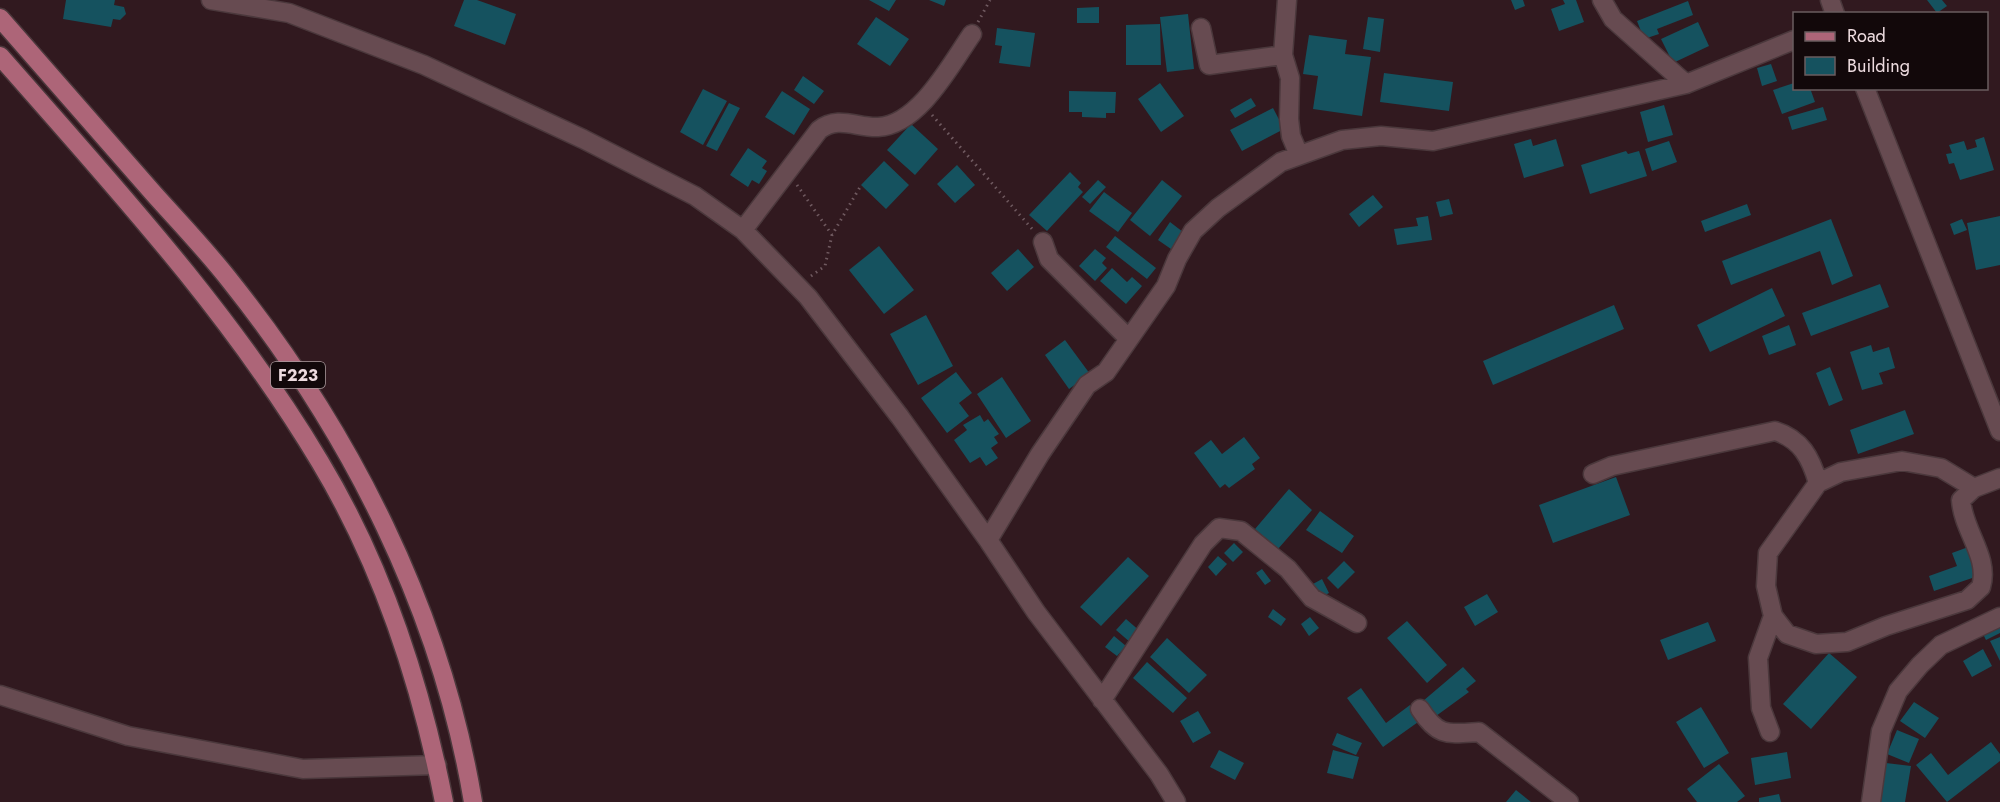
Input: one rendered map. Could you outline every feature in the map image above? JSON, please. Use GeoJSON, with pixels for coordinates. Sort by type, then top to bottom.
{"type":"FeatureCollection","features":[{"type":"Feature","properties":{"kind":"main road","name":"F223"},"geometry":{"type":"LineString","coordinates":[[0,18],[231,281],[295,370],[342,444],[381,515],[425,620],[449,702],[473,802]]}},
{"type":"Feature","properties":{"kind":"main road","name":"F223"},"geometry":{"type":"LineString","coordinates":[[0,56],[139,215],[224,320],[273,388],[321,464],[362,544],[393,616],[437,765],[444,802]]}},
{"type":"Feature","properties":{"kind":"street"},"geometry":{"type":"LineString","coordinates":[[211,0],[289,13],[423,65],[584,139],[695,196],[743,230],[797,286],[900,417],[988,540],[1036,612],[1159,774],[1176,802]]}},
{"type":"Feature","properties":{"kind":"street"},"geometry":{"type":"LineString","coordinates":[[1287,0],[1283,55],[1290,78],[1290,128],[1299,155]]}},
{"type":"Feature","properties":{"kind":"street"},"geometry":{"type":"LineString","coordinates":[[1602,0],[1613,19],[1686,84]]}},
{"type":"Feature","properties":{"kind":"street"},"geometry":{"type":"LineString","coordinates":[[1201,28],[1209,65],[1283,55]]}},
{"type":"Feature","properties":{"kind":"street"},"geometry":{"type":"LineString","coordinates":[[743,230],[824,126],[836,122],[887,126],[902,119],[921,103],[972,34]]}},
{"type":"Feature","properties":{"kind":"street"},"geometry":{"type":"LineString","coordinates":[[988,540],[1040,454],[1088,385],[1106,372],[1166,286],[1177,259],[1193,231],[1218,208],[1281,162],[1342,140],[1365,137],[1433,141],[1686,84],[1793,40]]}},
{"type":"Feature","properties":{"kind":"street"},"geometry":{"type":"LineString","coordinates":[[1866,90],[2000,431]]}},
{"type":"Feature","properties":{"kind":"street"},"geometry":{"type":"LineString","coordinates":[[1043,242],[1049,259],[1129,339]]}},
{"type":"Feature","properties":{"kind":"street"},"geometry":{"type":"LineString","coordinates":[[1593,474],[1612,466],[1775,431],[1791,436],[1805,451],[1818,483]]}},
{"type":"Feature","properties":{"kind":"street"},"geometry":{"type":"LineString","coordinates":[[1974,488],[1941,468],[1902,461],[1841,472],[1818,483],[1768,553],[1766,586],[1773,616],[1787,634],[1816,644],[1826,644],[1847,642],[1886,626],[1966,600],[1981,587],[1984,565],[1962,515],[1961,500],[1974,488],[2000,478]]}},
{"type":"Feature","properties":{"kind":"street"},"geometry":{"type":"LineString","coordinates":[[1102,700],[1203,544],[1219,528],[1241,531],[1288,569],[1312,598],[1357,623]]}},
{"type":"Feature","properties":{"kind":"street"},"geometry":{"type":"LineString","coordinates":[[1770,732],[1761,708],[1758,658],[1773,616]]}},
{"type":"Feature","properties":{"kind":"street"},"geometry":{"type":"LineString","coordinates":[[1871,802],[1881,731],[1898,691],[1941,645],[2000,617]]}},
{"type":"Feature","properties":{"kind":"street"},"geometry":{"type":"LineString","coordinates":[[0,695],[128,736],[303,769],[437,765]]}},
{"type":"Feature","properties":{"kind":"street"},"geometry":{"type":"LineString","coordinates":[[1420,709],[1432,728],[1448,734],[1479,732],[1569,802]]}},
{"type":"Feature","properties":{"kind":"path"},"geometry":{"type":"LineString","coordinates":[[972,34],[990,0]]}},
{"type":"Feature","properties":{"kind":"path"},"geometry":{"type":"LineString","coordinates":[[921,103],[1043,242]]}},
{"type":"Feature","properties":{"kind":"path"},"geometry":{"type":"LineString","coordinates":[[788,171],[832,235]]}},
{"type":"Feature","properties":{"kind":"path"},"geometry":{"type":"LineString","coordinates":[[797,286],[825,266],[832,235],[860,187]]}},
{"type":"Feature","properties":{"kind":"building"},"geometry":{"type":"Polygon","coordinates":[[[66,0],[115,0],[114,5],[124,7],[126,14],[120,20],[113,19],[111,27],[63,19],[66,0]]]}},
{"type":"Feature","properties":{"kind":"building"},"geometry":{"type":"Polygon","coordinates":[[[464,0],[477,0],[516,14],[505,45],[454,26],[464,0]]]}},
{"type":"Feature","properties":{"kind":"building"},"geometry":{"type":"Polygon","coordinates":[[[869,0],[896,0],[889,11],[869,0]]]}},
{"type":"Feature","properties":{"kind":"building"},"geometry":{"type":"Polygon","coordinates":[[[929,0],[946,0],[944,6],[929,0]]]}},
{"type":"Feature","properties":{"kind":"building"},"geometry":{"type":"Polygon","coordinates":[[[1511,0],[1523,0],[1525,6],[1515,10],[1511,0]]]}},
{"type":"Feature","properties":{"kind":"building"},"geometry":{"type":"Polygon","coordinates":[[[1563,0],[1576,0],[1584,22],[1559,31],[1551,9],[1565,4],[1563,0]]]}},
{"type":"Feature","properties":{"kind":"building"},"geometry":{"type":"Polygon","coordinates":[[[1927,0],[1942,0],[1947,6],[1936,12],[1927,0]]]}},
{"type":"Feature","properties":{"kind":"building"},"geometry":{"type":"Polygon","coordinates":[[[1688,1],[1693,15],[1657,29],[1659,34],[1644,39],[1637,21],[1688,1]]]}},
{"type":"Feature","properties":{"kind":"building"},"geometry":{"type":"Polygon","coordinates":[[[1099,7],[1099,23],[1077,23],[1077,8],[1099,7]]]}},
{"type":"Feature","properties":{"kind":"building"},"geometry":{"type":"Polygon","coordinates":[[[1188,14],[1194,69],[1167,72],[1160,17],[1188,14]]]}},
{"type":"Feature","properties":{"kind":"building"},"geometry":{"type":"Polygon","coordinates":[[[876,17],[909,39],[890,66],[857,44],[876,17]]]}},
{"type":"Feature","properties":{"kind":"building"},"geometry":{"type":"Polygon","coordinates":[[[1368,17],[1384,19],[1380,52],[1363,49],[1368,17]]]}},
{"type":"Feature","properties":{"kind":"building"},"geometry":{"type":"Polygon","coordinates":[[[1698,22],[1709,46],[1673,63],[1661,39],[1698,22]]]}},
{"type":"Feature","properties":{"kind":"building"},"geometry":{"type":"Polygon","coordinates":[[[1160,24],[1161,65],[1126,65],[1126,25],[1160,24]]]}},
{"type":"Feature","properties":{"kind":"building"},"geometry":{"type":"Polygon","coordinates":[[[997,28],[1035,33],[1030,67],[999,63],[1002,46],[995,45],[997,28]]]}},
{"type":"Feature","properties":{"kind":"building"},"geometry":{"type":"Polygon","coordinates":[[[1309,35],[1347,40],[1345,54],[1371,57],[1362,116],[1313,109],[1318,76],[1303,74],[1309,35]]]}},
{"type":"Feature","properties":{"kind":"building"},"geometry":{"type":"Polygon","coordinates":[[[1771,64],[1777,81],[1762,86],[1757,68],[1771,64]]]}},
{"type":"Feature","properties":{"kind":"building"},"geometry":{"type":"Polygon","coordinates":[[[1384,73],[1453,82],[1449,111],[1380,102],[1384,73]]]}},
{"type":"Feature","properties":{"kind":"building"},"geometry":{"type":"Polygon","coordinates":[[[803,76],[824,91],[814,104],[794,90],[803,76]]]}},
{"type":"Feature","properties":{"kind":"building"},"geometry":{"type":"Polygon","coordinates":[[[1160,83],[1184,116],[1161,132],[1138,99],[1160,83]]]}},
{"type":"Feature","properties":{"kind":"building"},"geometry":{"type":"Polygon","coordinates":[[[1793,83],[1793,90],[1811,90],[1815,102],[1782,114],[1773,90],[1793,83]]]}},
{"type":"Feature","properties":{"kind":"building"},"geometry":{"type":"Polygon","coordinates":[[[703,89],[727,101],[703,145],[680,132],[703,89]]]}},
{"type":"Feature","properties":{"kind":"building"},"geometry":{"type":"Polygon","coordinates":[[[782,91],[810,109],[794,135],[765,117],[782,91]]]}},
{"type":"Feature","properties":{"kind":"building"},"geometry":{"type":"Polygon","coordinates":[[[1069,91],[1116,92],[1115,113],[1106,113],[1106,118],[1082,117],[1082,112],[1069,112],[1069,91]]]}},
{"type":"Feature","properties":{"kind":"building"},"geometry":{"type":"Polygon","coordinates":[[[1251,98],[1256,106],[1235,118],[1230,110],[1251,98]]]}},
{"type":"Feature","properties":{"kind":"building"},"geometry":{"type":"Polygon","coordinates":[[[729,103],[740,108],[717,151],[706,146],[729,103]]]}},
{"type":"Feature","properties":{"kind":"building"},"geometry":{"type":"Polygon","coordinates":[[[1664,105],[1673,135],[1648,142],[1640,112],[1664,105]]]}},
{"type":"Feature","properties":{"kind":"building"},"geometry":{"type":"Polygon","coordinates":[[[1823,107],[1827,120],[1792,130],[1788,117],[1823,107]]]}},
{"type":"Feature","properties":{"kind":"building"},"geometry":{"type":"Polygon","coordinates":[[[1273,108],[1284,129],[1242,151],[1230,130],[1273,108]]]}},
{"type":"Feature","properties":{"kind":"building"},"geometry":{"type":"Polygon","coordinates":[[[911,124],[938,149],[915,175],[887,150],[911,124]]]}},
{"type":"Feature","properties":{"kind":"building"},"geometry":{"type":"Polygon","coordinates":[[[1984,137],[1994,170],[1960,180],[1954,163],[1949,164],[1946,154],[1952,153],[1949,145],[1964,141],[1967,150],[1977,147],[1975,140],[1984,137]]]}},
{"type":"Feature","properties":{"kind":"building"},"geometry":{"type":"Polygon","coordinates":[[[1531,139],[1533,146],[1556,139],[1564,166],[1524,178],[1514,144],[1531,139]]]}},
{"type":"Feature","properties":{"kind":"building"},"geometry":{"type":"Polygon","coordinates":[[[1669,141],[1677,162],[1652,171],[1645,149],[1669,141]]]}},
{"type":"Feature","properties":{"kind":"building"},"geometry":{"type":"Polygon","coordinates":[[[748,148],[767,161],[762,168],[767,171],[759,184],[752,180],[748,187],[730,175],[748,148]]]}},
{"type":"Feature","properties":{"kind":"building"},"geometry":{"type":"Polygon","coordinates":[[[1626,151],[1628,154],[1639,151],[1647,176],[1590,194],[1581,165],[1626,151]]]}},
{"type":"Feature","properties":{"kind":"building"},"geometry":{"type":"Polygon","coordinates":[[[884,161],[909,185],[886,209],[861,185],[884,161]]]}},
{"type":"Feature","properties":{"kind":"building"},"geometry":{"type":"Polygon","coordinates":[[[957,165],[975,185],[955,203],[937,184],[957,165]]]}},
{"type":"Feature","properties":{"kind":"building"},"geometry":{"type":"Polygon","coordinates":[[[1070,172],[1081,183],[1078,187],[1083,192],[1047,231],[1029,215],[1070,172]]]}},
{"type":"Feature","properties":{"kind":"building"},"geometry":{"type":"Polygon","coordinates":[[[1098,180],[1106,187],[1090,204],[1082,197],[1098,180]]]}},
{"type":"Feature","properties":{"kind":"building"},"geometry":{"type":"Polygon","coordinates":[[[1162,180],[1182,196],[1150,236],[1130,220],[1162,180]]]}},
{"type":"Feature","properties":{"kind":"building"},"geometry":{"type":"Polygon","coordinates":[[[1104,192],[1132,213],[1118,232],[1089,211],[1104,192]]]}},
{"type":"Feature","properties":{"kind":"building"},"geometry":{"type":"Polygon","coordinates":[[[1373,195],[1383,207],[1359,227],[1349,214],[1373,195]]]}},
{"type":"Feature","properties":{"kind":"building"},"geometry":{"type":"Polygon","coordinates":[[[1449,199],[1453,214],[1440,217],[1436,202],[1449,199]]]}},
{"type":"Feature","properties":{"kind":"building"},"geometry":{"type":"Polygon","coordinates":[[[1747,204],[1751,215],[1705,232],[1701,221],[1747,204]]]}},
{"type":"Feature","properties":{"kind":"building"},"geometry":{"type":"Polygon","coordinates":[[[1428,216],[1432,240],[1397,245],[1394,229],[1418,226],[1416,218],[1428,216]]]}},
{"type":"Feature","properties":{"kind":"building"},"geometry":{"type":"Polygon","coordinates":[[[2000,216],[2000,265],[1976,270],[1967,223],[2000,216]]]}},
{"type":"Feature","properties":{"kind":"building"},"geometry":{"type":"Polygon","coordinates":[[[1831,219],[1853,276],[1832,285],[1820,251],[1731,285],[1722,261],[1831,219]]]}},
{"type":"Feature","properties":{"kind":"building"},"geometry":{"type":"Polygon","coordinates":[[[1962,219],[1967,230],[1954,235],[1950,224],[1962,219]]]}},
{"type":"Feature","properties":{"kind":"building"},"geometry":{"type":"Polygon","coordinates":[[[1170,222],[1183,232],[1171,249],[1158,240],[1170,222]]]}},
{"type":"Feature","properties":{"kind":"building"},"geometry":{"type":"Polygon","coordinates":[[[1115,236],[1156,268],[1147,279],[1106,247],[1115,236]]]}},
{"type":"Feature","properties":{"kind":"building"},"geometry":{"type":"Polygon","coordinates":[[[879,246],[914,290],[884,314],[849,270],[879,246]]]}},
{"type":"Feature","properties":{"kind":"building"},"geometry":{"type":"Polygon","coordinates":[[[1018,249],[1034,267],[1007,291],[991,273],[1018,249]]]}},
{"type":"Feature","properties":{"kind":"building"},"geometry":{"type":"Polygon","coordinates":[[[1095,249],[1106,258],[1102,263],[1107,268],[1095,281],[1079,266],[1095,249]]]}},
{"type":"Feature","properties":{"kind":"building"},"geometry":{"type":"Polygon","coordinates":[[[1112,268],[1127,282],[1132,277],[1142,286],[1126,304],[1100,281],[1112,268]]]}},
{"type":"Feature","properties":{"kind":"building"},"geometry":{"type":"Polygon","coordinates":[[[1880,284],[1889,307],[1811,336],[1802,313],[1880,284]]]}},
{"type":"Feature","properties":{"kind":"building"},"geometry":{"type":"Polygon","coordinates":[[[1772,288],[1785,316],[1710,352],[1697,325],[1772,288]]]}},
{"type":"Feature","properties":{"kind":"building"},"geometry":{"type":"Polygon","coordinates":[[[1614,305],[1624,329],[1493,385],[1483,361],[1614,305]]]}},
{"type":"Feature","properties":{"kind":"building"},"geometry":{"type":"Polygon","coordinates":[[[926,315],[953,366],[918,385],[890,334],[926,315]]]}},
{"type":"Feature","properties":{"kind":"building"},"geometry":{"type":"Polygon","coordinates":[[[1789,325],[1796,345],[1769,355],[1762,336],[1789,325]]]}},
{"type":"Feature","properties":{"kind":"building"},"geometry":{"type":"Polygon","coordinates":[[[1065,340],[1090,374],[1069,389],[1045,355],[1065,340]]]}},
{"type":"Feature","properties":{"kind":"building"},"geometry":{"type":"Polygon","coordinates":[[[1871,345],[1873,352],[1889,347],[1895,368],[1879,373],[1883,384],[1862,390],[1850,352],[1871,345]]]}},
{"type":"Feature","properties":{"kind":"building"},"geometry":{"type":"Polygon","coordinates":[[[1830,367],[1843,400],[1829,406],[1816,373],[1830,367]]]}},
{"type":"Feature","properties":{"kind":"building"},"geometry":{"type":"Polygon","coordinates":[[[956,372],[972,393],[959,403],[969,416],[947,433],[921,398],[956,372]]]}},
{"type":"Feature","properties":{"kind":"building"},"geometry":{"type":"Polygon","coordinates":[[[1002,377],[1031,421],[1006,438],[977,394],[1002,377]]]}},
{"type":"Feature","properties":{"kind":"building"},"geometry":{"type":"Polygon","coordinates":[[[1905,410],[1914,434],[1858,454],[1850,430],[1905,410]]]}},
{"type":"Feature","properties":{"kind":"building"},"geometry":{"type":"Polygon","coordinates":[[[980,415],[984,422],[988,419],[999,434],[994,437],[998,443],[991,448],[998,458],[986,466],[980,457],[970,463],[954,440],[967,430],[963,425],[980,415]]]}},
{"type":"Feature","properties":{"kind":"building"},"geometry":{"type":"Polygon","coordinates":[[[1244,437],[1260,458],[1252,464],[1255,469],[1229,488],[1225,484],[1220,488],[1194,453],[1211,440],[1222,454],[1244,437]]]}},
{"type":"Feature","properties":{"kind":"building"},"geometry":{"type":"Polygon","coordinates":[[[1616,477],[1630,515],[1553,543],[1539,505],[1616,477]]]}},
{"type":"Feature","properties":{"kind":"building"},"geometry":{"type":"Polygon","coordinates":[[[1289,489],[1312,510],[1278,549],[1255,529],[1289,489]]]}},
{"type":"Feature","properties":{"kind":"building"},"geometry":{"type":"Polygon","coordinates":[[[1320,511],[1354,536],[1342,553],[1306,530],[1320,511]]]}},
{"type":"Feature","properties":{"kind":"building"},"geometry":{"type":"Polygon","coordinates":[[[1234,543],[1243,552],[1233,562],[1224,553],[1234,543]]]}},
{"type":"Feature","properties":{"kind":"building"},"geometry":{"type":"Polygon","coordinates":[[[1971,546],[1981,575],[1934,591],[1929,576],[1957,566],[1952,553],[1971,546]]]}},
{"type":"Feature","properties":{"kind":"building"},"geometry":{"type":"Polygon","coordinates":[[[1218,556],[1227,564],[1216,576],[1208,567],[1218,556]]]}},
{"type":"Feature","properties":{"kind":"building"},"geometry":{"type":"Polygon","coordinates":[[[1128,557],[1149,576],[1101,626],[1080,607],[1128,557]]]}},
{"type":"Feature","properties":{"kind":"building"},"geometry":{"type":"Polygon","coordinates":[[[1344,561],[1355,572],[1338,589],[1327,578],[1344,561]]]}},
{"type":"Feature","properties":{"kind":"building"},"geometry":{"type":"Polygon","coordinates":[[[1262,569],[1271,581],[1265,585],[1256,573],[1262,569]]]}},
{"type":"Feature","properties":{"kind":"building"},"geometry":{"type":"Polygon","coordinates":[[[1322,579],[1329,593],[1319,598],[1313,584],[1322,579]]]}},
{"type":"Feature","properties":{"kind":"building"},"geometry":{"type":"Polygon","coordinates":[[[1487,594],[1498,612],[1475,626],[1464,607],[1487,594]]]}},
{"type":"Feature","properties":{"kind":"building"},"geometry":{"type":"Polygon","coordinates":[[[1273,609],[1286,619],[1281,626],[1268,617],[1273,609]]]}},
{"type":"Feature","properties":{"kind":"building"},"geometry":{"type":"Polygon","coordinates":[[[1310,617],[1319,628],[1309,636],[1301,624],[1310,617]]]}},
{"type":"Feature","properties":{"kind":"building"},"geometry":{"type":"Polygon","coordinates":[[[1126,619],[1141,632],[1131,643],[1116,630],[1126,619]]]}},
{"type":"Feature","properties":{"kind":"building"},"geometry":{"type":"Polygon","coordinates":[[[1407,621],[1447,665],[1427,683],[1387,638],[1407,621]]]}},
{"type":"Feature","properties":{"kind":"building"},"geometry":{"type":"Polygon","coordinates":[[[2000,621],[2000,633],[1986,640],[1981,630],[2000,621]]]}},
{"type":"Feature","properties":{"kind":"building"},"geometry":{"type":"Polygon","coordinates":[[[1708,622],[1716,641],[1668,660],[1660,640],[1708,622]]]}},
{"type":"Feature","properties":{"kind":"building"},"geometry":{"type":"Polygon","coordinates":[[[1114,636],[1126,646],[1117,656],[1105,647],[1114,636]]]}},
{"type":"Feature","properties":{"kind":"building"},"geometry":{"type":"Polygon","coordinates":[[[2000,637],[2000,661],[1990,641],[2000,637]]]}},
{"type":"Feature","properties":{"kind":"building"},"geometry":{"type":"Polygon","coordinates":[[[1167,638],[1207,675],[1189,693],[1150,657],[1167,638]]]}},
{"type":"Feature","properties":{"kind":"building"},"geometry":{"type":"Polygon","coordinates":[[[1983,649],[1992,666],[1972,677],[1963,661],[1983,649]]]}},
{"type":"Feature","properties":{"kind":"building"},"geometry":{"type":"Polygon","coordinates":[[[1829,653],[1857,677],[1811,729],[1783,704],[1829,653]]]}},
{"type":"Feature","properties":{"kind":"building"},"geometry":{"type":"Polygon","coordinates":[[[1147,662],[1187,698],[1173,713],[1133,678],[1147,662]]]}},
{"type":"Feature","properties":{"kind":"building"},"geometry":{"type":"Polygon","coordinates":[[[1463,667],[1476,681],[1466,689],[1469,692],[1436,716],[1423,701],[1463,667]]]}},
{"type":"Feature","properties":{"kind":"building"},"geometry":{"type":"Polygon","coordinates":[[[1361,688],[1386,723],[1410,705],[1421,720],[1383,747],[1347,698],[1361,688]]]}},
{"type":"Feature","properties":{"kind":"building"},"geometry":{"type":"Polygon","coordinates":[[[1914,702],[1939,718],[1925,738],[1900,721],[1914,702]]]}},
{"type":"Feature","properties":{"kind":"building"},"geometry":{"type":"Polygon","coordinates":[[[1701,707],[1729,753],[1704,768],[1676,722],[1701,707]]]}},
{"type":"Feature","properties":{"kind":"building"},"geometry":{"type":"Polygon","coordinates":[[[1198,711],[1211,733],[1193,743],[1180,721],[1198,711]]]}},
{"type":"Feature","properties":{"kind":"building"},"geometry":{"type":"Polygon","coordinates":[[[1897,730],[1919,739],[1909,763],[1887,754],[1897,730]]]}},
{"type":"Feature","properties":{"kind":"building"},"geometry":{"type":"Polygon","coordinates":[[[1337,733],[1362,743],[1356,755],[1332,745],[1337,733]]]}},
{"type":"Feature","properties":{"kind":"building"},"geometry":{"type":"Polygon","coordinates":[[[1991,742],[2000,754],[2000,761],[1947,802],[1916,765],[1931,753],[1948,775],[1991,742]]]}},
{"type":"Feature","properties":{"kind":"building"},"geometry":{"type":"Polygon","coordinates":[[[1219,750],[1244,763],[1235,780],[1210,767],[1219,750]]]}},
{"type":"Feature","properties":{"kind":"building"},"geometry":{"type":"Polygon","coordinates":[[[1333,750],[1359,757],[1353,779],[1327,773],[1333,750]]]}},
{"type":"Feature","properties":{"kind":"building"},"geometry":{"type":"Polygon","coordinates":[[[1787,752],[1791,778],[1755,785],[1751,758],[1787,752]]]}},
{"type":"Feature","properties":{"kind":"building"},"geometry":{"type":"Polygon","coordinates":[[[1886,763],[1911,766],[1905,802],[1880,802],[1886,763]]]}},
{"type":"Feature","properties":{"kind":"building"},"geometry":{"type":"Polygon","coordinates":[[[1719,764],[1745,796],[1737,802],[1697,802],[1687,789],[1719,764]]]}},
{"type":"Feature","properties":{"kind":"building"},"geometry":{"type":"Polygon","coordinates":[[[1516,790],[1531,802],[1506,802],[1516,790]]]}},
{"type":"Feature","properties":{"kind":"building"},"geometry":{"type":"Polygon","coordinates":[[[1779,794],[1781,802],[1759,802],[1759,798],[1779,794]]]}}]}
